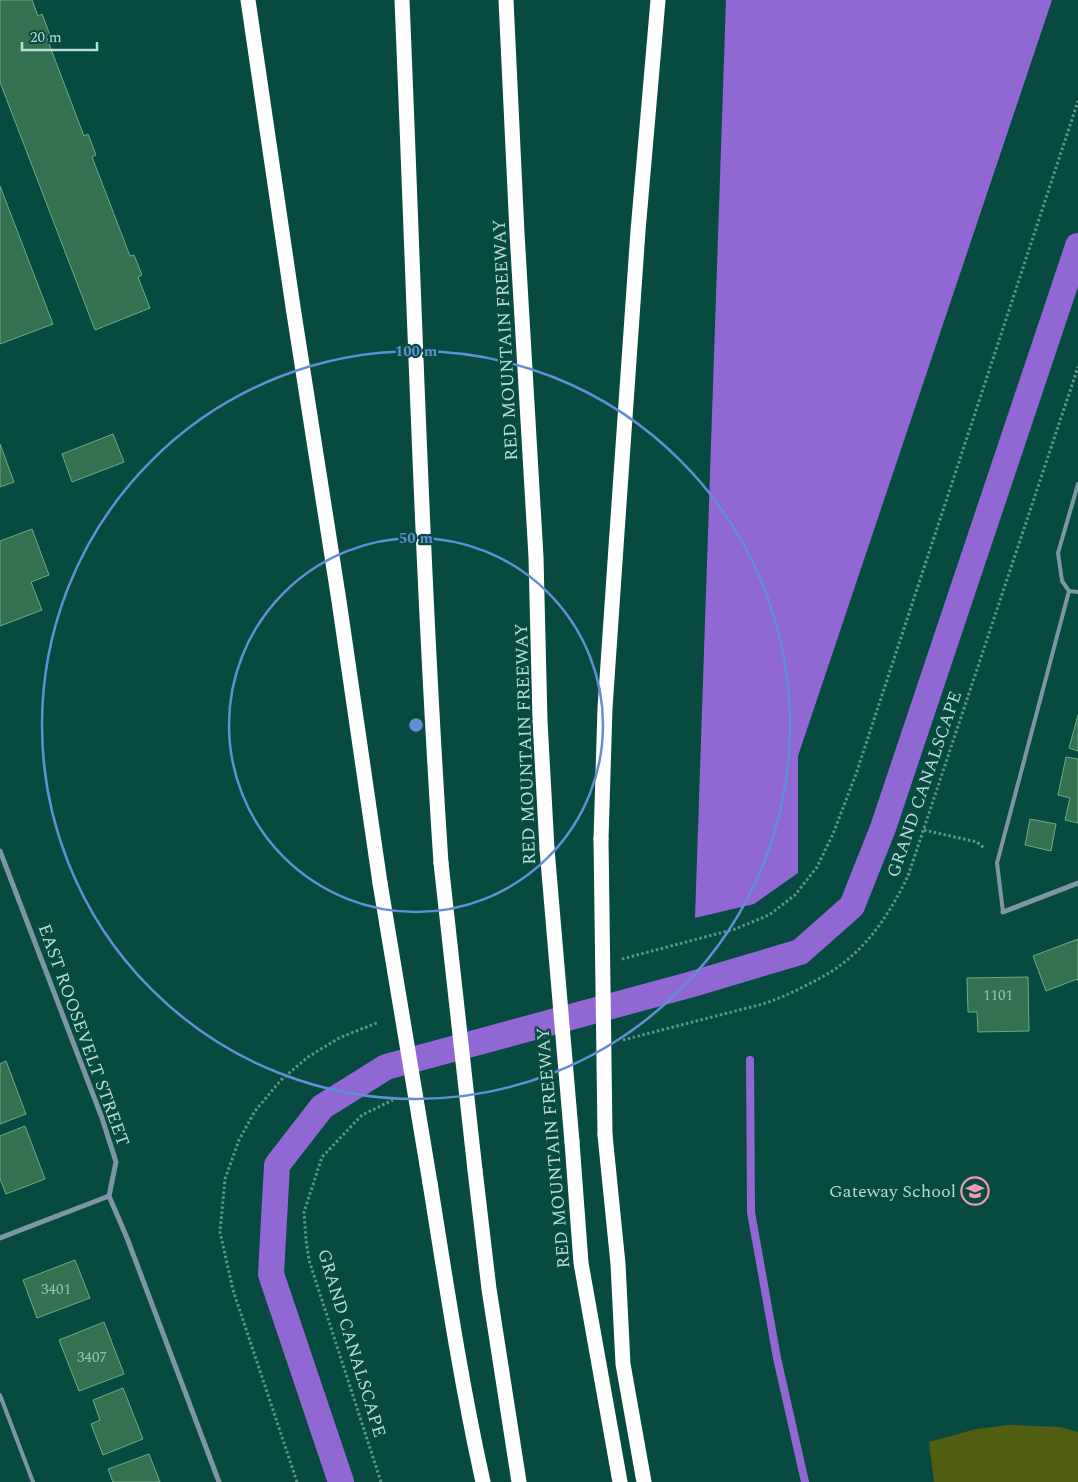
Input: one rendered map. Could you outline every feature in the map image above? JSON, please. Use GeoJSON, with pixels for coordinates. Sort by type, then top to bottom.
{"type":"FeatureCollection","features":[{"type":"Feature","properties":{"kind":"highway"},"geometry":{"type":"LineString","coordinates":[[248,0],[380,883],[447,1294],[466,1402],[483,1482]]}},
{"type":"Feature","properties":{"kind":"highway"},"geometry":{"type":"LineString","coordinates":[[402,0],[425,586],[441,864],[475,1170],[490,1288],[519,1482]]}},
{"type":"Feature","properties":{"kind":"highway","name":"RED MOUNTAIN FREEWAY"},"geometry":{"type":"LineString","coordinates":[[506,0],[517,233],[536,557],[540,721],[547,849],[581,1263],[620,1482]]}},
{"type":"Feature","properties":{"kind":"highway"},"geometry":{"type":"LineString","coordinates":[[644,1482],[623,1364],[618,1264],[605,1135],[601,839],[605,708],[638,231],[658,0]]}},
{"type":"Feature","properties":{"kind":"street","name":"EAST ROOSEVELT STREET"},"geometry":{"type":"LineString","coordinates":[[0,851],[102,1118],[116,1162],[109,1196]]}},
{"type":"Feature","properties":{"kind":"street"},"geometry":{"type":"LineString","coordinates":[[1004,912],[1078,883]]}},
{"type":"Feature","properties":{"kind":"street"},"geometry":{"type":"LineString","coordinates":[[0,1238],[109,1196],[127,1238],[219,1482]]}},
{"type":"Feature","properties":{"kind":"lane"},"geometry":{"type":"LineString","coordinates":[[1078,484],[1058,554],[1062,581],[1069,591],[1078,592]]}},
{"type":"Feature","properties":{"kind":"lane"},"geometry":{"type":"LineString","coordinates":[[1004,912],[997,863],[1069,591]]}},
{"type":"Feature","properties":{"kind":"lane"},"geometry":{"type":"LineString","coordinates":[[0,1395],[33,1482]]}},
{"type":"Feature","properties":{"kind":"path"},"geometry":{"type":"LineString","coordinates":[[618,960],[735,930],[769,915],[795,895],[817,867],[833,834],[856,774],[1078,101]]}},
{"type":"Feature","properties":{"kind":"path","name":"GRAND CANALSCAPE"},"geometry":{"type":"LineString","coordinates":[[615,1042],[764,1005],[824,977],[848,960],[884,920],[908,876],[1078,367]]}},
{"type":"Feature","properties":{"kind":"path"},"geometry":{"type":"LineString","coordinates":[[924,830],[977,842],[985,848],[997,863]]}},
{"type":"Feature","properties":{"kind":"path"},"geometry":{"type":"LineString","coordinates":[[297,1482],[233,1290],[220,1232],[225,1179],[239,1140],[254,1111],[281,1080],[308,1056],[339,1038],[379,1022]]}},
{"type":"Feature","properties":{"kind":"path","name":"GRAND CANALSCAPE"},"geometry":{"type":"LineString","coordinates":[[381,1482],[309,1260],[304,1212],[322,1157],[362,1115],[392,1100]]}},
{"type":"Feature","properties":{"kind":"green space"},"geometry":{"type":"Polygon","coordinates":[[[1009,1425],[1061,1427],[1078,1432],[1078,1482],[934,1482],[929,1442],[976,1429],[1009,1425]]]}},
{"type":"Feature","properties":{"kind":"shaded area"},"geometry":{"type":"Polygon","coordinates":[[[726,0],[1052,0],[798,756],[798,873],[754,904],[695,918],[726,0]]]}},
{"type":"Feature","properties":{"kind":"building"},"geometry":{"type":"Polygon","coordinates":[[[0,0],[32,0],[38,16],[42,14],[50,35],[46,36],[84,136],[88,134],[96,155],[92,157],[130,256],[134,255],[142,275],[138,277],[150,308],[95,330],[0,82],[0,0]]]}},
{"type":"Feature","properties":{"kind":"building"},"geometry":{"type":"Polygon","coordinates":[[[0,186],[53,324],[0,344],[0,186]]]}},
{"type":"Feature","properties":{"kind":"building"},"geometry":{"type":"Polygon","coordinates":[[[113,434],[124,462],[72,482],[62,454],[113,434]]]}},
{"type":"Feature","properties":{"kind":"building"},"geometry":{"type":"Polygon","coordinates":[[[0,444],[14,482],[0,487],[0,444]]]}},
{"type":"Feature","properties":{"kind":"building"},"geometry":{"type":"Polygon","coordinates":[[[32,529],[49,575],[31,582],[42,610],[0,626],[0,541],[32,529]]]}},
{"type":"Feature","properties":{"kind":"building"},"geometry":{"type":"Polygon","coordinates":[[[1078,715],[1078,751],[1069,748],[1078,715]]]}},
{"type":"Feature","properties":{"kind":"building"},"geometry":{"type":"Polygon","coordinates":[[[1066,757],[1078,759],[1078,823],[1065,820],[1070,798],[1058,795],[1066,757]]]}},
{"type":"Feature","properties":{"kind":"building"},"geometry":{"type":"Polygon","coordinates":[[[1030,819],[1056,824],[1051,851],[1025,845],[1030,819]]]}},
{"type":"Feature","properties":{"kind":"building"},"geometry":{"type":"Polygon","coordinates":[[[1078,939],[1078,981],[1077,979],[1046,991],[1033,956],[1078,939]]]}},
{"type":"Feature","properties":{"kind":"building"},"geometry":{"type":"Polygon","coordinates":[[[1028,977],[1029,1031],[978,1032],[977,1012],[968,1012],[967,978],[1028,977]]]}},
{"type":"Feature","properties":{"kind":"building"},"geometry":{"type":"Polygon","coordinates":[[[6,1061],[26,1114],[0,1124],[0,1064],[6,1061]]]}},
{"type":"Feature","properties":{"kind":"building"},"geometry":{"type":"Polygon","coordinates":[[[25,1126],[45,1179],[6,1194],[0,1179],[0,1136],[25,1126]]]}},
{"type":"Feature","properties":{"kind":"building"},"geometry":{"type":"Polygon","coordinates":[[[75,1260],[90,1298],[37,1318],[23,1280],[75,1260]]]}},
{"type":"Feature","properties":{"kind":"building"},"geometry":{"type":"Polygon","coordinates":[[[104,1322],[124,1374],[79,1391],[59,1340],[104,1322]]]}},
{"type":"Feature","properties":{"kind":"building"},"geometry":{"type":"Polygon","coordinates":[[[123,1388],[143,1439],[103,1455],[91,1424],[100,1420],[93,1400],[123,1388]]]}},
{"type":"Feature","properties":{"kind":"building"},"geometry":{"type":"Polygon","coordinates":[[[149,1454],[160,1482],[113,1482],[108,1469],[149,1454]]]}},
{"type":"Feature","properties":{"kind":"waterway"},"geometry":{"type":"LineString","coordinates":[[341,1482],[271,1274],[277,1165],[322,1107],[386,1067],[689,985],[800,952],[852,906],[883,828],[1078,246]]}},
{"type":"Feature","properties":{"kind":"waterway"},"geometry":{"type":"LineString","coordinates":[[750,1060],[751,1212],[777,1358],[805,1482]]}},
{"type":"Feature","properties":{"kind":"place","name":"Gateway School"},"geometry":{"type":"Point","coordinates":[975,1191]}}]}
